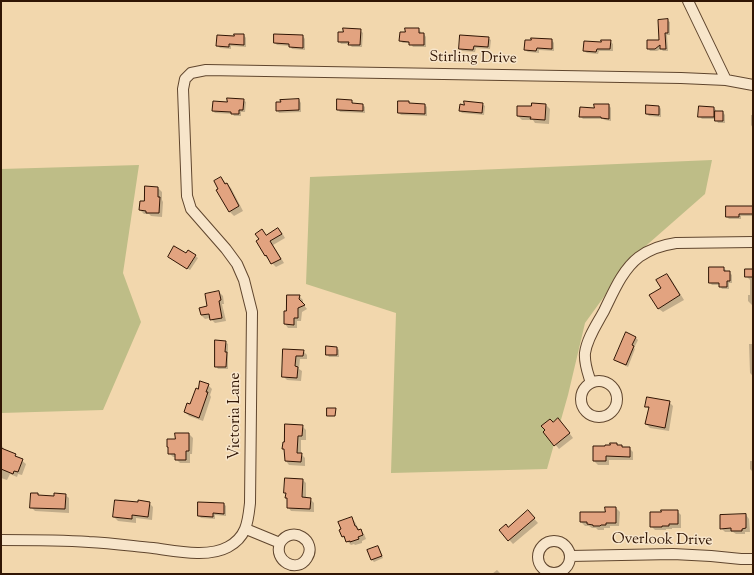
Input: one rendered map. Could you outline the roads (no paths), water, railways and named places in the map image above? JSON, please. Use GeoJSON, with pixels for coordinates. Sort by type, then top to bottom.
{"type":"FeatureCollection","features":[{"type":"Feature","properties":{"kind":"street"},"geometry":{"type":"LineString","coordinates":[[688,1],[726,80]]}},
{"type":"Feature","properties":{"kind":"street","name":"Stirling Drive"},"geometry":{"type":"LineString","coordinates":[[191,73],[202,70],[214,70],[673,78],[726,80],[753,85]]}},
{"type":"Feature","properties":{"kind":"street","name":"Victoria Lane"},"geometry":{"type":"LineString","coordinates":[[191,73],[185,79],[183,89],[188,196],[192,209],[237,264],[244,280],[252,312],[250,503],[246,529]]}},
{"type":"Feature","properties":{"kind":"street"},"geometry":{"type":"LineString","coordinates":[[591,383],[585,361],[589,340],[620,279],[638,258],[649,251],[664,245],[676,243],[753,242]]}},
{"type":"Feature","properties":{"kind":"street"},"geometry":{"type":"LineString","coordinates":[[1,536],[89,542],[186,552],[213,552],[228,547],[235,542],[246,529],[280,543]]}},
{"type":"Feature","properties":{"kind":"street","name":"Overlook Drive"},"geometry":{"type":"LineString","coordinates":[[570,556],[673,554],[753,559]]}}]}
